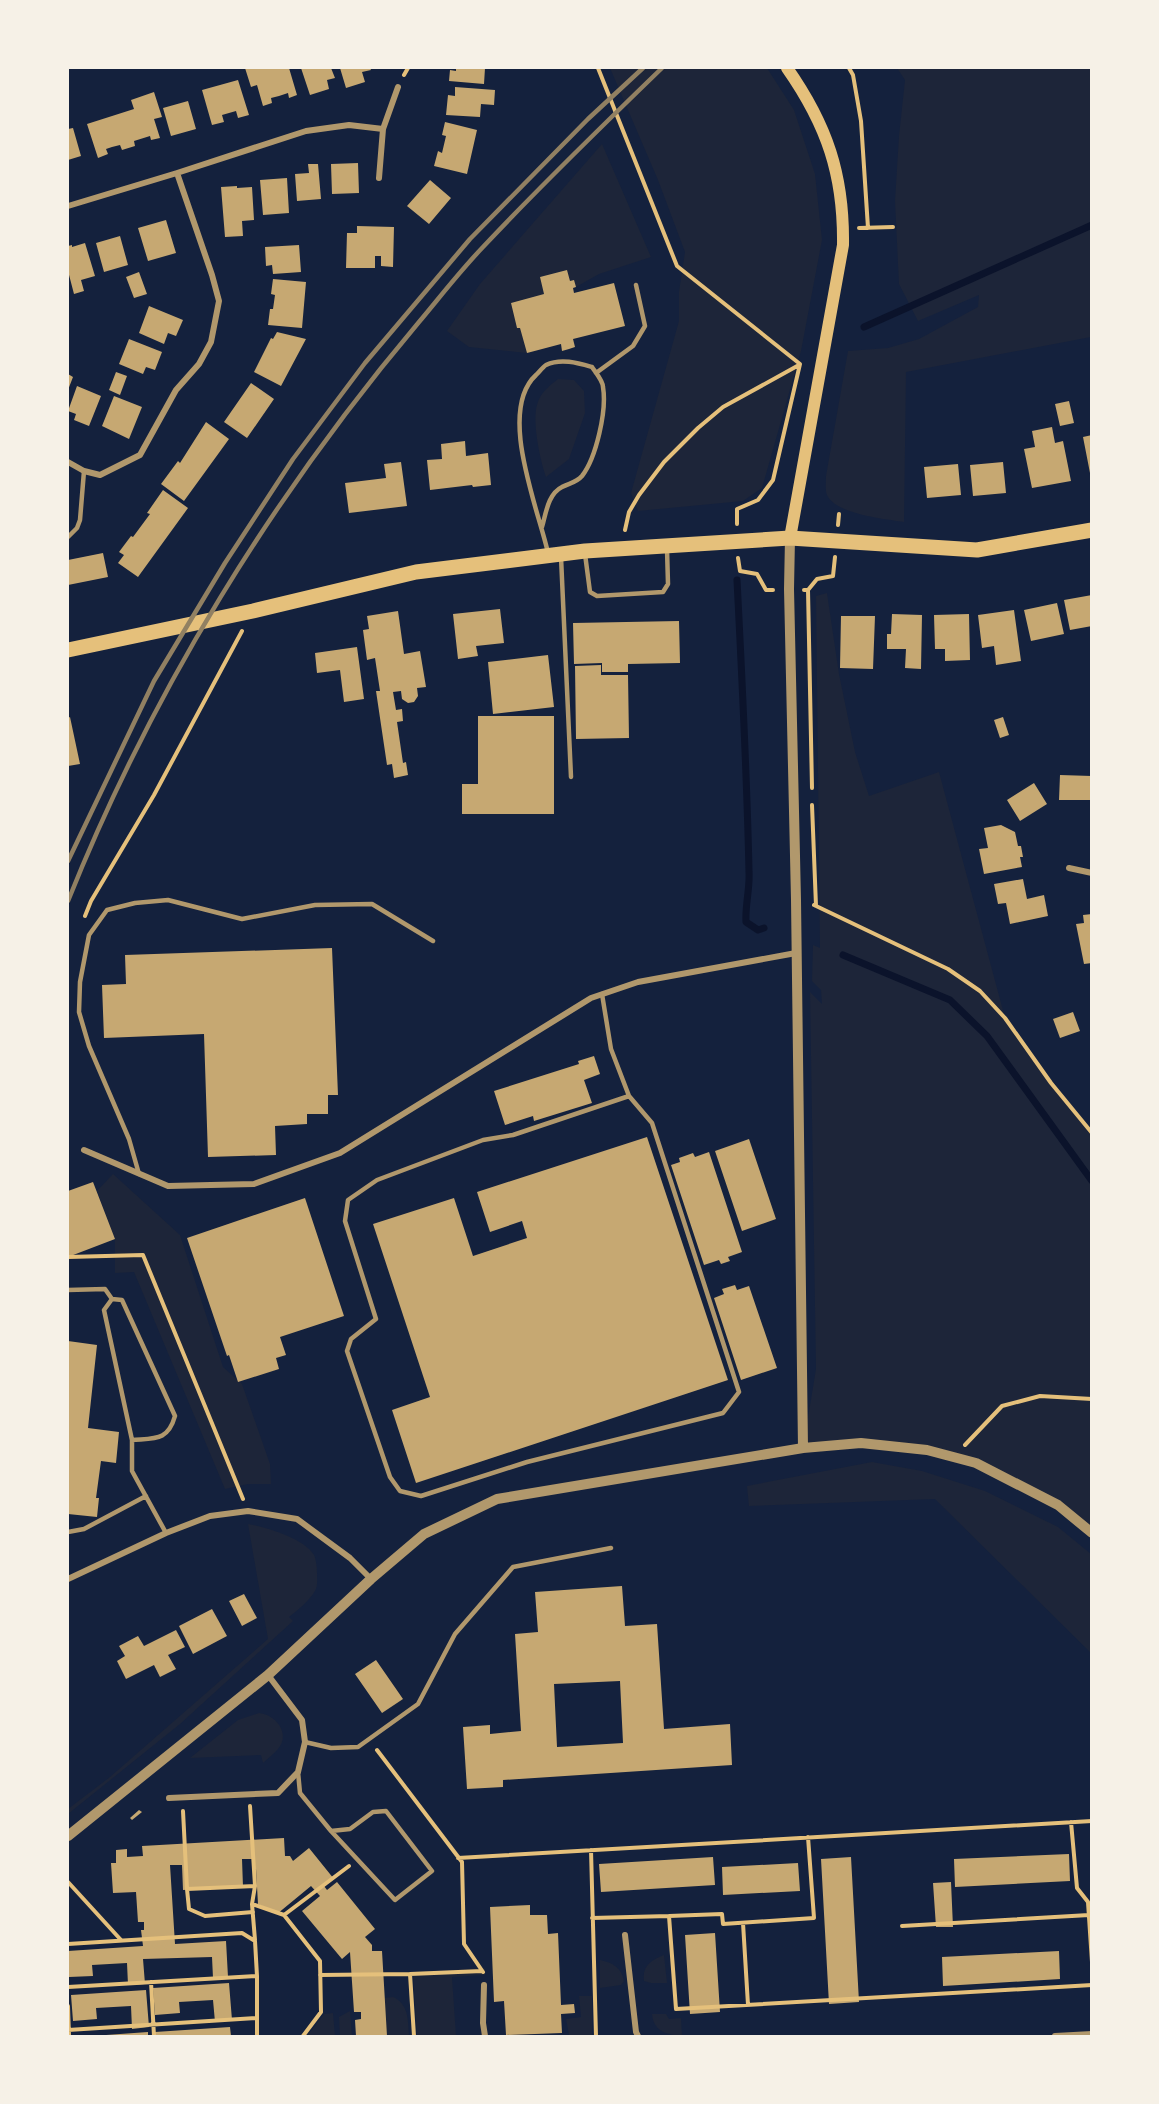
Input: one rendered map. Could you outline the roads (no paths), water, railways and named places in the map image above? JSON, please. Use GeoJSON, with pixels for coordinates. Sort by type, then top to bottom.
{"type":"FeatureCollection","features":[{"type":"Feature","properties":{"kind":"main road"},"geometry":{"type":"LineString","coordinates":[[787,68],[812,108],[830,149],[844,211],[843,245],[790,538]]}},
{"type":"Feature","properties":{"kind":"main road"},"geometry":{"type":"LineString","coordinates":[[68,650],[253,611],[416,572],[585,551],[790,538],[977,550],[1092,530]]}},
{"type":"Feature","properties":{"kind":"street"},"geometry":{"type":"LineString","coordinates":[[379,178],[383,129],[398,87]]}},
{"type":"Feature","properties":{"kind":"street"},"geometry":{"type":"LineString","coordinates":[[68,206],[306,130],[349,125],[383,129]]}},
{"type":"Feature","properties":{"kind":"street"},"geometry":{"type":"LineString","coordinates":[[68,462],[84,471],[100,475],[140,455],[176,390],[199,364],[211,342],[219,301],[177,173]]}},
{"type":"Feature","properties":{"kind":"street"},"geometry":{"type":"LineString","coordinates":[[790,538],[803,1448]]}},
{"type":"Feature","properties":{"kind":"street"},"geometry":{"type":"LineString","coordinates":[[1069,868],[1092,873]]}},
{"type":"Feature","properties":{"kind":"street"},"geometry":{"type":"LineString","coordinates":[[84,1150],[168,1186],[254,1184],[340,1153],[591,998],[638,982],[796,953]]}},
{"type":"Feature","properties":{"kind":"street"},"geometry":{"type":"LineString","coordinates":[[68,1836],[268,1675],[371,1579],[424,1534],[496,1499],[803,1448],[861,1443],[927,1450],[976,1463],[1058,1505],[1092,1533]]}},
{"type":"Feature","properties":{"kind":"street"},"geometry":{"type":"LineString","coordinates":[[68,1579],[166,1533],[210,1516],[248,1511],[297,1519],[350,1558],[371,1579]]}},
{"type":"Feature","properties":{"kind":"street"},"geometry":{"type":"LineString","coordinates":[[169,1798],[278,1793],[298,1772],[305,1742],[302,1720],[268,1675]]}},
{"type":"Feature","properties":{"kind":"street"},"geometry":{"type":"LineString","coordinates":[[625,1935],[638,2037]]}},
{"type":"Feature","properties":{"kind":"street"},"geometry":{"type":"LineString","coordinates":[[484,1985],[485,2037]]}},
{"type":"Feature","properties":{"kind":"street"},"geometry":{"type":"LineString","coordinates":[[1055,2037],[1092,2034]]}},
{"type":"Feature","properties":{"kind":"lane"},"geometry":{"type":"LineString","coordinates":[[596,373],[633,346],[645,326],[636,285]]}},
{"type":"Feature","properties":{"kind":"lane"},"geometry":{"type":"LineString","coordinates":[[542,527],[552,495],[562,486],[580,479],[589,466],[602,414],[603,385],[592,367],[571,362],[546,365],[527,383],[520,410],[520,439],[526,475],[542,527],[554,555],[571,777]]}},
{"type":"Feature","properties":{"kind":"lane"},"geometry":{"type":"LineString","coordinates":[[68,537],[77,528],[80,520],[84,471]]}},
{"type":"Feature","properties":{"kind":"lane"},"geometry":{"type":"LineString","coordinates":[[585,551],[590,592],[597,596],[663,592],[668,584],[667,546]]}},
{"type":"Feature","properties":{"kind":"lane"},"geometry":{"type":"LineString","coordinates":[[139,1174],[129,1139],[89,1046],[79,1011],[80,982],[89,935],[107,910],[135,903],[168,900],[242,919],[315,904],[372,904],[433,940]]}},
{"type":"Feature","properties":{"kind":"lane"},"geometry":{"type":"LineString","coordinates":[[602,994],[611,1049],[629,1096],[652,1123],[739,1392],[723,1413],[527,1462],[421,1496],[400,1491],[390,1477],[347,1351],[351,1339],[376,1319],[345,1221],[348,1200],[377,1180],[483,1140],[513,1135],[629,1096]]}},
{"type":"Feature","properties":{"kind":"lane"},"geometry":{"type":"LineString","coordinates":[[68,1290],[105,1290],[112,1299],[122,1300],[175,1416],[172,1428],[163,1437],[132,1440]]}},
{"type":"Feature","properties":{"kind":"lane"},"geometry":{"type":"LineString","coordinates":[[112,1299],[104,1310],[132,1440],[132,1471],[166,1533]]}},
{"type":"Feature","properties":{"kind":"lane"},"geometry":{"type":"LineString","coordinates":[[68,1532],[84,1529],[146,1496]]}},
{"type":"Feature","properties":{"kind":"lane"},"geometry":{"type":"LineString","coordinates":[[305,1742],[332,1748],[358,1747],[418,1704],[455,1634],[513,1567],[611,1548]]}},
{"type":"Feature","properties":{"kind":"lane"},"geometry":{"type":"LineString","coordinates":[[298,1772],[300,1793],[332,1832],[395,1900],[432,1871],[386,1811],[373,1812],[350,1829],[332,1832]]}},
{"type":"Feature","properties":{"kind":"waterway"},"geometry":{"type":"LineString","coordinates":[[864,327],[1092,225]]}},
{"type":"Feature","properties":{"kind":"waterway"},"geometry":{"type":"LineString","coordinates":[[737,580],[748,836],[749,878],[746,922],[758,930],[764,928]]}},
{"type":"Feature","properties":{"kind":"waterway"},"geometry":{"type":"LineString","coordinates":[[843,955],[950,1000],[987,1036],[1092,1181]]}},
{"type":"Feature","properties":{"kind":"railway"},"geometry":{"type":"LineString","coordinates":[[68,861],[154,681],[225,563],[293,459],[365,363],[470,239],[588,119],[643,68]]}},
{"type":"Feature","properties":{"kind":"railway"},"geometry":{"type":"LineString","coordinates":[[68,901],[101,823],[177,671],[220,598],[314,456],[365,388],[475,256],[549,178],[662,68]]}}]}
